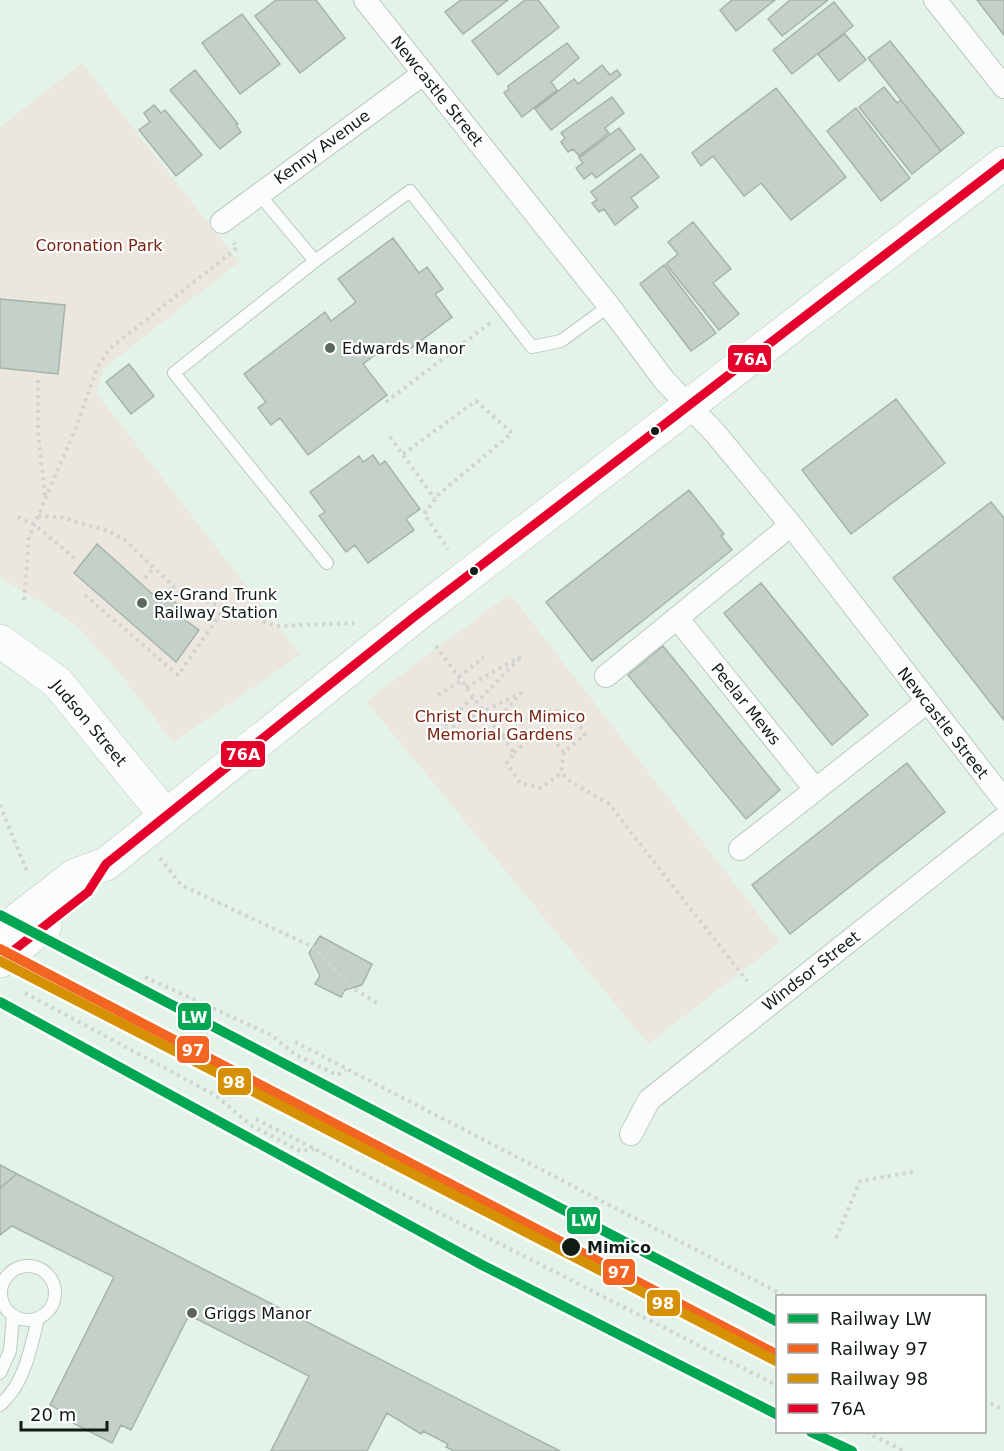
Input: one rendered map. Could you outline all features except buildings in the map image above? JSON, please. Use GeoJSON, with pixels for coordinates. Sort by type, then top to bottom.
{"type":"FeatureCollection","features":[{"type":"Feature","properties":{"kind":"main road"},"geometry":{"type":"LineString","coordinates":[[0,961],[88,892],[106,864],[414,616],[1004,163]]}},
{"type":"Feature","properties":{"kind":"main road","name":"Judson Street"},"geometry":{"type":"LineString","coordinates":[[0,641],[57,682],[166,816]]}},
{"type":"Feature","properties":{"kind":"main road"},"geometry":{"type":"LineString","coordinates":[[0,933],[75,875],[106,864]]}},
{"type":"Feature","properties":{"kind":"street","name":"Newcastle Street"},"geometry":{"type":"LineString","coordinates":[[365,0],[609,306],[664,380],[715,433],[791,525],[1004,801]]}},
{"type":"Feature","properties":{"kind":"street"},"geometry":{"type":"LineString","coordinates":[[935,0],[1004,87]]}},
{"type":"Feature","properties":{"kind":"street","name":"Kenny Avenue"},"geometry":{"type":"LineString","coordinates":[[222,222],[258,193],[423,74]]}},
{"type":"Feature","properties":{"kind":"street"},"geometry":{"type":"LineString","coordinates":[[606,676],[791,525]]}},
{"type":"Feature","properties":{"kind":"street","name":"Peelar Mews"},"geometry":{"type":"LineString","coordinates":[[676,618],[815,789]]}},
{"type":"Feature","properties":{"kind":"street"},"geometry":{"type":"LineString","coordinates":[[740,849],[927,702]]}},
{"type":"Feature","properties":{"kind":"street","name":"Windsor Street"},"geometry":{"type":"LineString","coordinates":[[631,1134],[650,1100],[1004,818]]}},
{"type":"Feature","properties":{"kind":"lane"},"geometry":{"type":"LineString","coordinates":[[327,563],[174,373],[315,261],[410,190],[532,347],[561,341],[609,306]]}},
{"type":"Feature","properties":{"kind":"lane"},"geometry":{"type":"LineString","coordinates":[[258,193],[315,261]]}},
{"type":"Feature","properties":{"kind":"lane"},"geometry":{"type":"LineString","coordinates":[[31,1265],[47,1273],[56,1289],[52,1307],[38,1319],[25,1321],[13,1316],[2,1302],[2,1284],[13,1269],[31,1265]]}},
{"type":"Feature","properties":{"kind":"lane"},"geometry":{"type":"LineString","coordinates":[[0,1372],[10,1351],[13,1316]]}},
{"type":"Feature","properties":{"kind":"lane"},"geometry":{"type":"LineString","coordinates":[[0,1405],[11,1395],[27,1364],[38,1319]]}},
{"type":"Feature","properties":{"kind":"path"},"geometry":{"type":"LineString","coordinates":[[24,600],[29,537],[77,425],[97,368],[110,349],[237,248],[222,222]]}},
{"type":"Feature","properties":{"kind":"path"},"geometry":{"type":"LineString","coordinates":[[386,402],[505,312]]}},
{"type":"Feature","properties":{"kind":"path"},"geometry":{"type":"LineString","coordinates":[[38,380],[38,431],[46,497]]}},
{"type":"Feature","properties":{"kind":"path"},"geometry":{"type":"LineString","coordinates":[[403,454],[476,401],[512,433],[435,499],[424,514],[448,549]]}},
{"type":"Feature","properties":{"kind":"path"},"geometry":{"type":"LineString","coordinates":[[390,437],[435,499]]}},
{"type":"Feature","properties":{"kind":"path"},"geometry":{"type":"LineString","coordinates":[[38,516],[79,521],[109,531],[125,540],[178,591],[226,606],[276,626],[354,623]]}},
{"type":"Feature","properties":{"kind":"path"},"geometry":{"type":"LineString","coordinates":[[18,518],[35,525],[78,561]]}},
{"type":"Feature","properties":{"kind":"path"},"geometry":{"type":"LineString","coordinates":[[145,578],[154,567]]}},
{"type":"Feature","properties":{"kind":"path"},"geometry":{"type":"LineString","coordinates":[[85,595],[178,675],[226,606]]}},
{"type":"Feature","properties":{"kind":"path"},"geometry":{"type":"LineString","coordinates":[[436,646],[514,753]]}},
{"type":"Feature","properties":{"kind":"path"},"geometry":{"type":"LineString","coordinates":[[466,687],[522,656],[477,702]]}},
{"type":"Feature","properties":{"kind":"path"},"geometry":{"type":"LineString","coordinates":[[438,695],[484,657]]}},
{"type":"Feature","properties":{"kind":"path"},"geometry":{"type":"LineString","coordinates":[[473,697],[441,729],[442,732],[521,693],[493,725]]}},
{"type":"Feature","properties":{"kind":"path"},"geometry":{"type":"LineString","coordinates":[[502,736],[530,718],[561,712],[574,717],[585,735],[564,752],[561,773],[541,788],[520,783],[507,763],[532,735],[551,738],[564,752]]}},
{"type":"Feature","properties":{"kind":"path"},"geometry":{"type":"LineString","coordinates":[[561,773],[571,782],[609,804],[747,981]]}},
{"type":"Feature","properties":{"kind":"path"},"geometry":{"type":"LineString","coordinates":[[0,805],[33,882]]}},
{"type":"Feature","properties":{"kind":"path"},"geometry":{"type":"LineString","coordinates":[[160,858],[181,885],[313,947],[352,988],[376,1003]]}},
{"type":"Feature","properties":{"kind":"path"},"geometry":{"type":"LineString","coordinates":[[145,977],[271,1035],[296,1055],[337,1075],[347,1070]]}},
{"type":"Feature","properties":{"kind":"path"},"geometry":{"type":"LineString","coordinates":[[25,993],[215,1095],[252,1126],[300,1151],[316,1149]]}},
{"type":"Feature","properties":{"kind":"path"},"geometry":{"type":"LineString","coordinates":[[295,1042],[783,1295]]}},
{"type":"Feature","properties":{"kind":"path"},"geometry":{"type":"LineString","coordinates":[[256,1119],[776,1385]]}},
{"type":"Feature","properties":{"kind":"path"},"geometry":{"type":"LineString","coordinates":[[836,1238],[860,1181],[913,1172]]}},
{"type":"Feature","properties":{"kind":"path"},"geometry":{"type":"LineString","coordinates":[[986,1401],[1004,1410]]}},
{"type":"Feature","properties":{"kind":"path"},"geometry":{"type":"LineString","coordinates":[[870,1433],[904,1451]]}},
{"type":"Feature","properties":{"kind":"green space","name":"Coronation Park"},"geometry":{"type":"Polygon","coordinates":[[[82,63],[239,262],[102,370],[97,394],[300,655],[173,742],[117,670],[75,624],[0,577],[0,127],[82,63]]]}},
{"type":"Feature","properties":{"kind":"green space","name":"Christ Church Mimico Memorial Gardens"},"geometry":{"type":"Polygon","coordinates":[[[510,594],[780,942],[648,1044],[366,701],[510,594]]]}},
{"type":"Feature","properties":{"kind":"rail line","name":"LW"},"geometry":{"type":"LineString","coordinates":[[0,915],[776,1321]]}},
{"type":"Feature","properties":{"kind":"rail line","name":"97"},"geometry":{"type":"LineString","coordinates":[[0,949],[772,1352]]}},
{"type":"Feature","properties":{"kind":"rail line","name":"98"},"geometry":{"type":"LineString","coordinates":[[0,961],[776,1361]]}},
{"type":"Feature","properties":{"kind":"rail line","name":"LW"},"geometry":{"type":"LineString","coordinates":[[0,1002],[482,1265],[776,1414]]}},
{"type":"Feature","properties":{"kind":"rail line","name":"LW"},"geometry":{"type":"LineString","coordinates":[[813,1433],[852,1451]]}},
{"type":"Feature","properties":{"kind":"transit line","name":"76A"},"geometry":{"type":"LineString","coordinates":[[0,961],[88,892],[106,864],[414,617],[1004,163]]}},
{"type":"Feature","properties":{"kind":"place","name":"Edwards Manor"},"geometry":{"type":"Point","coordinates":[330,348]}},
{"type":"Feature","properties":{"kind":"place","name":"ex-Grand Trunk Railway Station"},"geometry":{"type":"Point","coordinates":[142,603]}},
{"type":"Feature","properties":{"kind":"place","name":"Mimico"},"geometry":{"type":"Point","coordinates":[571,1247]}},
{"type":"Feature","properties":{"kind":"place","name":"Griggs Manor"},"geometry":{"type":"Point","coordinates":[192,1313]}}]}
